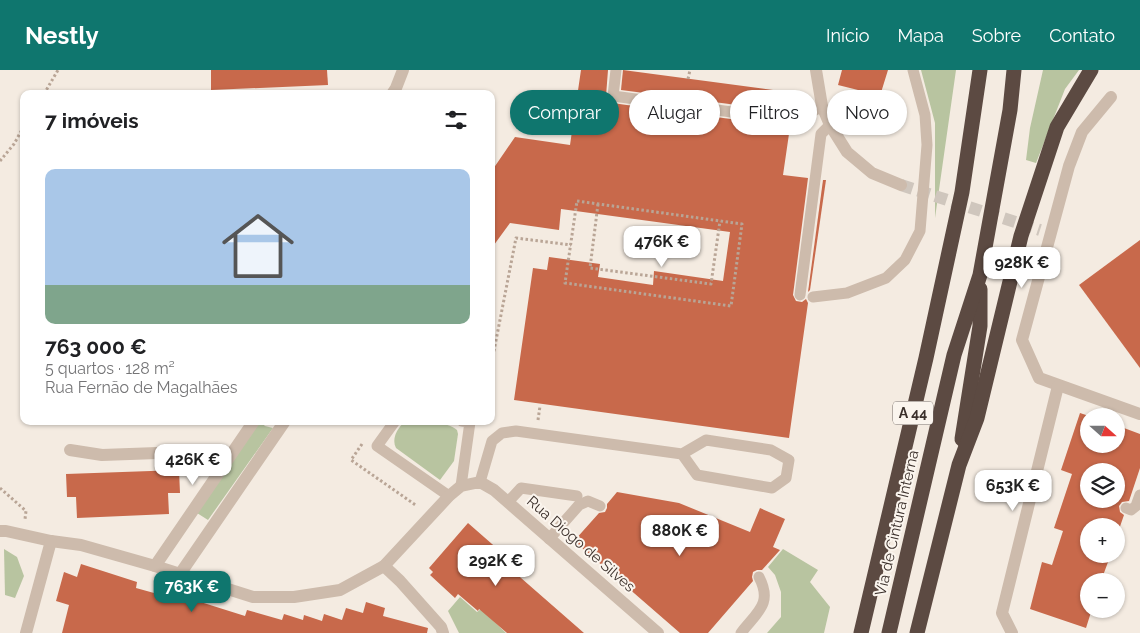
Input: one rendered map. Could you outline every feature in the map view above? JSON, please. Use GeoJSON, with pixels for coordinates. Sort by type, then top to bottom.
{"type":"FeatureCollection","features":[{"type":"Feature","properties":{"kind":"highway","name":"Via de Cintura Interna"},"geometry":{"type":"LineString","coordinates":[[861,633],[926,358],[962,192],[980,70]]}},
{"type":"Feature","properties":{"kind":"highway","name":"Via de Cintura Interna"},"geometry":{"type":"LineString","coordinates":[[889,633],[954,355],[980,275],[1010,110],[1014,70]]}},
{"type":"Feature","properties":{"kind":"highway"},"geometry":{"type":"LineString","coordinates":[[918,633],[959,466],[977,418],[1021,236],[1057,127],[1090,70]]}},
{"type":"Feature","properties":{"kind":"highway"},"geometry":{"type":"LineString","coordinates":[[959,466],[980,326],[980,275]]}},
{"type":"Feature","properties":{"kind":"street"},"geometry":{"type":"LineString","coordinates":[[395,90],[403,70]]}},
{"type":"Feature","properties":{"kind":"street"},"geometry":{"type":"LineString","coordinates":[[816,70],[822,106],[827,118]]}},
{"type":"Feature","properties":{"kind":"street"},"geometry":{"type":"LineString","coordinates":[[1111,97],[1082,132],[1069,166],[1046,232],[1022,340],[1039,378],[1140,414]]}},
{"type":"Feature","properties":{"kind":"street"},"geometry":{"type":"LineString","coordinates":[[836,135],[847,152],[872,173],[901,185]]}},
{"type":"Feature","properties":{"kind":"street"},"geometry":{"type":"LineString","coordinates":[[1012,633],[1002,612],[1058,386]]}},
{"type":"Feature","properties":{"kind":"street"},"geometry":{"type":"LineString","coordinates":[[155,566],[251,425]]}},
{"type":"Feature","properties":{"kind":"street"},"geometry":{"type":"LineString","coordinates":[[180,574],[281,425]]}},
{"type":"Feature","properties":{"kind":"street"},"geometry":{"type":"LineString","coordinates":[[70,450],[102,455],[185,452],[220,471]]}},
{"type":"Feature","properties":{"kind":"street"},"geometry":{"type":"LineString","coordinates":[[0,531],[81,545],[253,597],[294,597],[340,590],[384,566],[449,496],[461,486],[480,482]]}},
{"type":"Feature","properties":{"kind":"street","name":"Rua Diogo de Silves"},"geometry":{"type":"LineString","coordinates":[[480,482],[508,502],[658,633]]}},
{"type":"Feature","properties":{"kind":"street"},"geometry":{"type":"LineString","coordinates":[[26,633],[51,541]]}},
{"type":"Feature","properties":{"kind":"street"},"geometry":{"type":"LineString","coordinates":[[384,566],[412,594],[441,627],[443,633]]}},
{"type":"Feature","properties":{"kind":"lane"},"geometry":{"type":"LineString","coordinates":[[616,70],[613,96],[791,120],[822,106]]}},
{"type":"Feature","properties":{"kind":"lane"},"geometry":{"type":"LineString","coordinates":[[813,297],[847,293],[886,278],[905,260],[920,231],[927,145],[925,115],[913,70]]}},
{"type":"Feature","properties":{"kind":"lane"},"geometry":{"type":"LineString","coordinates":[[800,295],[821,134],[827,128]]}},
{"type":"Feature","properties":{"kind":"lane"},"geometry":{"type":"LineString","coordinates":[[392,425],[378,446],[449,496]]}},
{"type":"Feature","properties":{"kind":"lane"},"geometry":{"type":"LineString","coordinates":[[461,486],[470,425]]}},
{"type":"Feature","properties":{"kind":"lane"},"geometry":{"type":"LineString","coordinates":[[480,482],[492,441],[502,433],[516,431],[682,454],[706,440],[771,450],[788,460],[786,478],[772,488],[697,474],[682,454]]}},
{"type":"Feature","properties":{"kind":"lane"},"geometry":{"type":"LineString","coordinates":[[508,502],[522,488],[577,496]]}},
{"type":"Feature","properties":{"kind":"lane"},"geometry":{"type":"LineString","coordinates":[[1126,508],[1131,510],[1136,506],[1140,495]]}},
{"type":"Feature","properties":{"kind":"lane"},"geometry":{"type":"LineString","coordinates":[[550,538],[579,505],[588,501],[600,506]]}},
{"type":"Feature","properties":{"kind":"lane"},"geometry":{"type":"LineString","coordinates":[[741,633],[764,604],[765,589],[759,577]]}},
{"type":"Feature","properties":{"kind":"path"},"geometry":{"type":"LineString","coordinates":[[47,90],[58,70]]}},
{"type":"Feature","properties":{"kind":"path"},"geometry":{"type":"LineString","coordinates":[[688,79],[690,70]]}},
{"type":"Feature","properties":{"kind":"path"},"geometry":{"type":"LineString","coordinates":[[0,161],[20,133]]}},
{"type":"Feature","properties":{"kind":"path"},"geometry":{"type":"LineString","coordinates":[[577,201],[598,204],[742,224],[731,306],[565,283],[577,201]]}},
{"type":"Feature","properties":{"kind":"path"},"geometry":{"type":"LineString","coordinates":[[598,204],[590,268],[711,284],[720,221]]}},
{"type":"Feature","properties":{"kind":"path"},"geometry":{"type":"LineString","coordinates":[[495,346],[516,238],[571,245]]}},
{"type":"Feature","properties":{"kind":"path"},"geometry":{"type":"LineString","coordinates":[[367,438],[351,460],[417,506]]}},
{"type":"Feature","properties":{"kind":"path"},"geometry":{"type":"LineString","coordinates":[[0,488],[26,511],[24,535]]}},
{"type":"Feature","properties":{"kind":"green space"},"geometry":{"type":"Polygon","coordinates":[[[921,70],[956,70],[935,218],[935,123],[921,70]]]}},
{"type":"Feature","properties":{"kind":"green space"},"geometry":{"type":"Polygon","coordinates":[[[1043,70],[1079,70],[1065,89],[1036,163],[1026,160],[1030,128],[1043,70]]]}},
{"type":"Feature","properties":{"kind":"green space"},"geometry":{"type":"Polygon","coordinates":[[[257,425],[273,428],[208,520],[197,513],[257,425]]]}},
{"type":"Feature","properties":{"kind":"green space"},"geometry":{"type":"Polygon","coordinates":[[[447,425],[457,430],[454,461],[440,480],[396,448],[394,440],[400,426],[447,425]]]}},
{"type":"Feature","properties":{"kind":"green space"},"geometry":{"type":"Polygon","coordinates":[[[4,549],[17,557],[24,576],[15,598],[5,595],[4,549]]]}},
{"type":"Feature","properties":{"kind":"green space"},"geometry":{"type":"Polygon","coordinates":[[[783,549],[818,570],[810,582],[830,607],[824,633],[767,633],[781,617],[781,592],[775,575],[768,567],[783,549]]]}},
{"type":"Feature","properties":{"kind":"green space"},"geometry":{"type":"Polygon","coordinates":[[[460,597],[477,612],[481,609],[506,633],[459,633],[448,611],[460,597]]]}},
{"type":"Feature","properties":{"kind":"building"},"geometry":{"type":"Polygon","coordinates":[[[211,70],[327,70],[328,85],[211,90],[211,70]]]}},
{"type":"Feature","properties":{"kind":"building"},"geometry":{"type":"Polygon","coordinates":[[[581,70],[608,70],[606,90],[578,90],[581,70]]]}},
{"type":"Feature","properties":{"kind":"building"},"geometry":{"type":"Polygon","coordinates":[[[623,70],[773,90],[730,90],[730,104],[720,103],[720,90],[621,90],[623,70]]]}},
{"type":"Feature","properties":{"kind":"building"},"geometry":{"type":"Polygon","coordinates":[[[842,70],[888,70],[882,90],[858,90],[838,85],[842,70]]]}},
{"type":"Feature","properties":{"kind":"building"},"geometry":{"type":"Polygon","coordinates":[[[619,104],[629,105],[629,135],[720,135],[720,118],[730,119],[730,135],[789,135],[783,175],[808,178],[793,295],[796,301],[802,302],[806,299],[808,303],[789,438],[514,400],[533,268],[547,270],[549,257],[600,264],[598,277],[653,285],[654,271],[723,281],[730,232],[561,209],[559,230],[510,223],[495,244],[495,166],[515,137],[570,145],[571,135],[619,135],[619,104]]]}},
{"type":"Feature","properties":{"kind":"building"},"geometry":{"type":"Polygon","coordinates":[[[823,180],[826,180],[810,290],[808,292],[823,180]]]}},
{"type":"Feature","properties":{"kind":"building"},"geometry":{"type":"Polygon","coordinates":[[[1140,240],[1140,368],[1079,285],[1140,240]]]}},
{"type":"Feature","properties":{"kind":"building"},"geometry":{"type":"Polygon","coordinates":[[[1080,413],[1080,453],[1125,453],[1125,428],[1140,434],[1140,468],[1129,501],[1125,502],[1125,463],[1080,463],[1080,508],[1119,508],[1120,512],[1124,515],[1123,518],[1080,518],[1080,563],[1108,563],[1104,573],[1080,573],[1080,618],[1089,618],[1086,628],[1030,609],[1042,562],[1052,565],[1063,531],[1054,528],[1072,474],[1061,470],[1080,413]]]}},
{"type":"Feature","properties":{"kind":"building"},"geometry":{"type":"Polygon","coordinates":[[[179,470],[180,493],[168,493],[169,514],[77,518],[76,497],[67,497],[66,474],[179,470]]]}},
{"type":"Feature","properties":{"kind":"building"},"geometry":{"type":"Polygon","coordinates":[[[617,492],[679,503],[750,532],[760,508],[785,519],[773,547],[780,550],[762,570],[753,572],[753,581],[708,633],[680,633],[574,541],[599,513],[605,512],[607,504],[617,492]]]}},
{"type":"Feature","properties":{"kind":"building"},"geometry":{"type":"Polygon","coordinates":[[[468,523],[517,566],[513,571],[584,633],[507,633],[458,594],[455,598],[430,575],[433,572],[429,568],[468,523]]]}},
{"type":"Feature","properties":{"kind":"building"},"geometry":{"type":"Polygon","coordinates":[[[81,564],[137,582],[136,588],[190,603],[191,599],[245,616],[247,610],[282,620],[284,614],[303,620],[304,615],[322,621],[324,614],[342,620],[346,608],[363,613],[366,602],[385,608],[383,616],[428,628],[427,633],[62,633],[69,605],[56,601],[64,572],[77,577],[81,564]]]}},
{"type":"Feature","properties":{"kind":"tunnel"},"geometry":{"type":"LineString","coordinates":[[901,185],[1040,230]]}}]}
